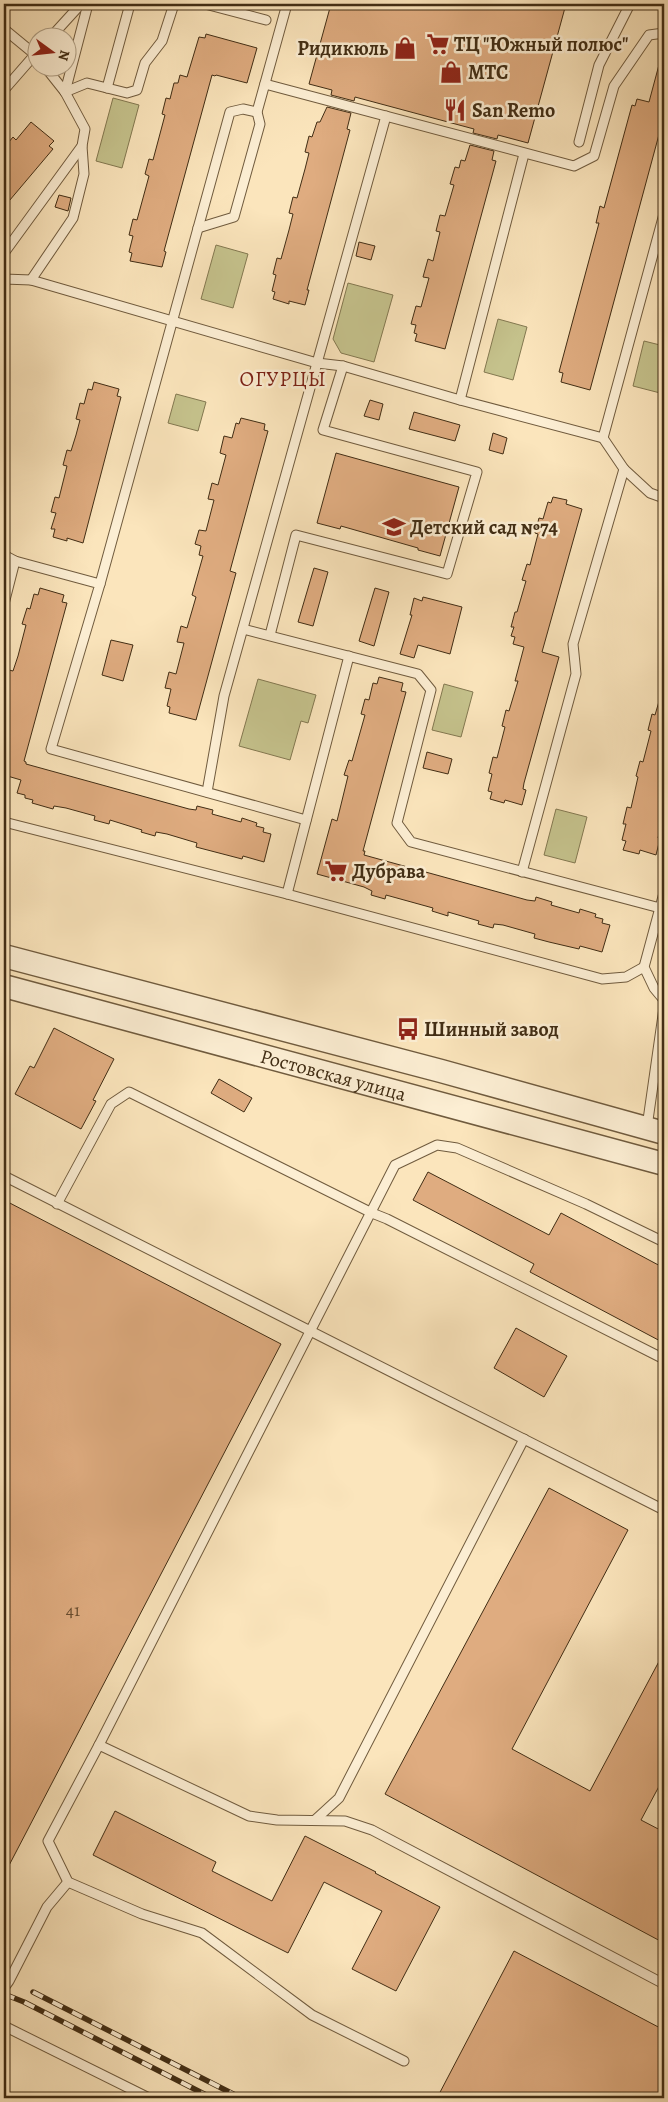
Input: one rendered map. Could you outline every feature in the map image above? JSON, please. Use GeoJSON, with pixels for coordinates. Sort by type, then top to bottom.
{"type":"FeatureCollection","features":[{"type":"Feature","properties":{"kind":"street","name":"Ростовская улица"},"geometry":{"type":"LineString","coordinates":[[4,956],[433,1068],[656,1130]]}},
{"type":"Feature","properties":{"kind":"street","name":"Ростовская улица"},"geometry":{"type":"LineString","coordinates":[[4,986],[664,1164]]}},
{"type":"Feature","properties":{"kind":"lane"},"geometry":{"type":"LineString","coordinates":[[59,28],[81,4]]}},
{"type":"Feature","properties":{"kind":"lane"},"geometry":{"type":"LineString","coordinates":[[65,92],[88,4]]}},
{"type":"Feature","properties":{"kind":"lane"},"geometry":{"type":"LineString","coordinates":[[107,88],[130,4]]}},
{"type":"Feature","properties":{"kind":"lane"},"geometry":{"type":"LineString","coordinates":[[65,92],[87,83],[127,93],[137,90],[145,64],[162,41],[174,4]]}},
{"type":"Feature","properties":{"kind":"lane"},"geometry":{"type":"LineString","coordinates":[[205,4],[266,20]]}},
{"type":"Feature","properties":{"kind":"lane"},"geometry":{"type":"LineString","coordinates":[[198,228],[234,217],[260,124],[257,112],[287,4]]}},
{"type":"Feature","properties":{"kind":"lane"},"geometry":{"type":"LineString","coordinates":[[579,142],[599,65],[630,4]]}},
{"type":"Feature","properties":{"kind":"lane"},"geometry":{"type":"LineString","coordinates":[[4,29],[28,47]]}},
{"type":"Feature","properties":{"kind":"lane"},"geometry":{"type":"LineString","coordinates":[[265,84],[574,166],[594,156],[614,86],[649,35],[664,33]]}},
{"type":"Feature","properties":{"kind":"lane"},"geometry":{"type":"LineString","coordinates":[[4,90],[28,64]]}},
{"type":"Feature","properties":{"kind":"lane"},"geometry":{"type":"LineString","coordinates":[[31,280],[73,218],[84,174],[82,146],[85,129],[65,92],[54,78]]}},
{"type":"Feature","properties":{"kind":"lane"},"geometry":{"type":"LineString","coordinates":[[257,112],[243,109],[230,112],[100,584],[52,750],[306,820]]}},
{"type":"Feature","properties":{"kind":"lane"},"geometry":{"type":"LineString","coordinates":[[207,792],[224,696],[386,116]]}},
{"type":"Feature","properties":{"kind":"lane"},"geometry":{"type":"LineString","coordinates":[[4,253],[82,146]]}},
{"type":"Feature","properties":{"kind":"lane"},"geometry":{"type":"LineString","coordinates":[[460,400],[524,154]]}},
{"type":"Feature","properties":{"kind":"lane"},"geometry":{"type":"LineString","coordinates":[[603,438],[664,214]]}},
{"type":"Feature","properties":{"kind":"lane"},"geometry":{"type":"LineString","coordinates":[[4,279],[31,280],[317,363],[343,366],[460,400],[603,438],[624,469],[650,493],[664,498]]}},
{"type":"Feature","properties":{"kind":"lane"},"geometry":{"type":"LineString","coordinates":[[270,635],[296,535],[447,574],[477,472],[323,430],[343,366]]}},
{"type":"Feature","properties":{"kind":"lane"},"geometry":{"type":"LineString","coordinates":[[522,872],[576,674],[573,644],[624,469]]}},
{"type":"Feature","properties":{"kind":"lane"},"geometry":{"type":"LineString","coordinates":[[4,555],[15,561],[100,584]]}},
{"type":"Feature","properties":{"kind":"lane"},"geometry":{"type":"LineString","coordinates":[[4,604],[15,561]]}},
{"type":"Feature","properties":{"kind":"lane"},"geometry":{"type":"LineString","coordinates":[[243,628],[418,674],[431,690],[397,823],[411,842],[660,908]]}},
{"type":"Feature","properties":{"kind":"lane"},"geometry":{"type":"LineString","coordinates":[[287,894],[349,656]]}},
{"type":"Feature","properties":{"kind":"lane"},"geometry":{"type":"LineString","coordinates":[[4,822],[287,894],[602,979],[626,977],[644,967]]}},
{"type":"Feature","properties":{"kind":"lane"},"geometry":{"type":"LineString","coordinates":[[664,893],[644,967],[654,988],[664,1000]]}},
{"type":"Feature","properties":{"kind":"lane"},"geometry":{"type":"LineString","coordinates":[[656,1130],[664,1008]]}},
{"type":"Feature","properties":{"kind":"lane"},"geometry":{"type":"LineString","coordinates":[[57,1204],[111,1104],[129,1092],[387,1219],[664,1360]]}},
{"type":"Feature","properties":{"kind":"lane"},"geometry":{"type":"LineString","coordinates":[[404,2061],[312,2015],[202,1933],[142,1914],[68,1882],[48,1841],[99,1745],[395,1165],[437,1145],[457,1148],[586,1204],[664,1242]]}},
{"type":"Feature","properties":{"kind":"lane"},"geometry":{"type":"LineString","coordinates":[[4,1176],[664,1510]]}},
{"type":"Feature","properties":{"kind":"lane"},"geometry":{"type":"LineString","coordinates":[[315,1820],[338,1798],[524,1439]]}},
{"type":"Feature","properties":{"kind":"lane"},"geometry":{"type":"LineString","coordinates":[[99,1745],[250,1816],[277,1820],[345,1821],[372,1830],[664,1984]]}},
{"type":"Feature","properties":{"kind":"lane"},"geometry":{"type":"LineString","coordinates":[[4,1988],[47,1907],[68,1882]]}},
{"type":"Feature","properties":{"kind":"lane"},"geometry":{"type":"LineString","coordinates":[[4,2026],[149,2098]]}},
{"type":"Feature","properties":{"kind":"shaded area"},"geometry":{"type":"Polygon","coordinates":[[[113,98],[139,105],[122,168],[96,161],[113,98]]]}},
{"type":"Feature","properties":{"kind":"shaded area"},"geometry":{"type":"Polygon","coordinates":[[[216,245],[248,254],[233,308],[201,299],[216,245]]]}},
{"type":"Feature","properties":{"kind":"shaded area"},"geometry":{"type":"Polygon","coordinates":[[[348,283],[393,295],[374,362],[341,353],[333,339],[348,283]]]}},
{"type":"Feature","properties":{"kind":"shaded area"},"geometry":{"type":"Polygon","coordinates":[[[498,319],[527,327],[513,380],[484,372],[498,319]]]}},
{"type":"Feature","properties":{"kind":"shaded area"},"geometry":{"type":"Polygon","coordinates":[[[644,341],[664,346],[664,394],[633,386],[644,341]]]}},
{"type":"Feature","properties":{"kind":"shaded area"},"geometry":{"type":"Polygon","coordinates":[[[176,394],[206,402],[198,431],[168,423],[176,394]]]}},
{"type":"Feature","properties":{"kind":"shaded area"},"geometry":{"type":"Polygon","coordinates":[[[258,679],[316,695],[308,723],[301,721],[290,760],[239,746],[258,679]]]}},
{"type":"Feature","properties":{"kind":"shaded area"},"geometry":{"type":"Polygon","coordinates":[[[444,684],[473,692],[461,737],[432,730],[444,684]]]}},
{"type":"Feature","properties":{"kind":"shaded area"},"geometry":{"type":"Polygon","coordinates":[[[556,809],[587,817],[575,863],[544,855],[556,809]]]}},
{"type":"Feature","properties":{"kind":"building","name":"ТЦ \"Южный полюс\""},"geometry":{"type":"Polygon","coordinates":[[[331,4],[566,4],[528,143],[498,135],[497,139],[473,133],[474,129],[355,97],[354,101],[331,95],[332,90],[309,84],[331,4]]]}},
{"type":"Feature","properties":{"kind":"building"},"geometry":{"type":"Polygon","coordinates":[[[206,34],[257,48],[247,83],[212,75],[164,251],[166,252],[162,267],[130,261],[132,253],[129,252],[133,236],[129,235],[133,219],[137,220],[149,176],[145,174],[149,159],[153,160],[165,115],[162,114],[166,98],[170,99],[174,83],[178,83],[180,75],[187,77],[199,37],[205,38],[206,34]]]}},
{"type":"Feature","properties":{"kind":"building"},"geometry":{"type":"Polygon","coordinates":[[[660,61],[664,61],[664,116],[590,390],[561,382],[563,373],[559,372],[599,223],[596,223],[600,206],[604,208],[632,105],[635,106],[637,99],[649,102],[660,61]]]}},
{"type":"Feature","properties":{"kind":"building"},"geometry":{"type":"Polygon","coordinates":[[[327,107],[351,113],[347,129],[350,130],[307,290],[309,290],[305,305],[289,301],[289,304],[273,299],[275,292],[272,291],[276,275],[273,274],[277,258],[281,259],[289,230],[293,214],[289,213],[293,197],[297,198],[305,169],[309,153],[305,152],[309,136],[312,137],[317,122],[320,122],[327,107]]]}},
{"type":"Feature","properties":{"kind":"building"},"geometry":{"type":"Polygon","coordinates":[[[31,122],[54,141],[49,146],[53,149],[4,207],[4,148],[13,137],[16,140],[31,122]]]}},
{"type":"Feature","properties":{"kind":"building"},"geometry":{"type":"Polygon","coordinates":[[[470,145],[494,151],[492,160],[496,161],[445,349],[415,341],[417,334],[414,333],[416,325],[411,324],[416,306],[421,307],[429,278],[423,277],[428,259],[433,261],[440,232],[436,231],[440,215],[445,216],[454,185],[450,184],[455,167],[459,168],[461,160],[465,161],[470,145]]]}},
{"type":"Feature","properties":{"kind":"building"},"geometry":{"type":"Polygon","coordinates":[[[59,195],[71,198],[68,211],[55,207],[59,195]]]}},
{"type":"Feature","properties":{"kind":"building"},"geometry":{"type":"Polygon","coordinates":[[[359,242],[375,246],[371,260],[356,256],[359,242]]]}},
{"type":"Feature","properties":{"kind":"building"},"geometry":{"type":"Polygon","coordinates":[[[94,382],[119,389],[117,396],[121,397],[83,543],[67,538],[67,541],[53,537],[55,529],[51,529],[56,513],[51,512],[55,497],[59,498],[67,466],[63,465],[67,450],[71,451],[80,420],[76,419],[80,403],[84,404],[88,389],[92,390],[94,382]]]}},
{"type":"Feature","properties":{"kind":"building"},"geometry":{"type":"Polygon","coordinates":[[[370,400],[383,404],[379,420],[364,416],[370,400]]]}},
{"type":"Feature","properties":{"kind":"building"},"geometry":{"type":"Polygon","coordinates":[[[414,412],[460,425],[455,441],[409,429],[414,412]]]}},
{"type":"Feature","properties":{"kind":"building"},"geometry":{"type":"Polygon","coordinates":[[[241,418],[265,424],[264,430],[268,431],[230,571],[236,573],[196,720],[169,713],[170,707],[167,706],[171,689],[165,688],[169,672],[176,674],[184,643],[177,642],[181,626],[187,628],[196,597],[192,595],[203,556],[199,555],[201,546],[195,544],[199,530],[206,531],[214,500],[208,499],[212,483],[218,485],[226,455],[220,453],[224,436],[232,438],[236,423],[239,424],[241,418]]]}},
{"type":"Feature","properties":{"kind":"building"},"geometry":{"type":"Polygon","coordinates":[[[493,433],[507,438],[503,454],[489,450],[493,433]]]}},
{"type":"Feature","properties":{"kind":"building"},"geometry":{"type":"Polygon","coordinates":[[[336,453],[459,487],[440,556],[341,526],[340,529],[317,523],[336,453]]]}},
{"type":"Feature","properties":{"kind":"building"},"geometry":{"type":"Polygon","coordinates":[[[553,497],[567,500],[566,504],[582,509],[542,652],[559,657],[524,783],[523,789],[526,790],[522,805],[505,800],[504,803],[490,799],[492,792],[488,791],[492,774],[489,773],[493,757],[497,758],[505,727],[502,726],[506,710],[509,711],[518,681],[515,681],[524,647],[513,644],[515,637],[511,636],[514,627],[511,627],[526,581],[522,580],[527,564],[530,565],[538,534],[535,533],[539,518],[543,519],[548,502],[551,503],[553,497]]]}},
{"type":"Feature","properties":{"kind":"building"},"geometry":{"type":"Polygon","coordinates":[[[314,568],[328,572],[313,626],[298,622],[314,568]]]}},
{"type":"Feature","properties":{"kind":"building"},"geometry":{"type":"Polygon","coordinates":[[[40,588],[64,595],[62,602],[67,603],[24,761],[26,764],[189,809],[196,810],[197,806],[213,810],[212,814],[241,822],[242,818],[257,823],[256,826],[264,828],[263,832],[271,834],[264,862],[243,856],[242,859],[196,847],[197,843],[167,834],[156,832],[155,836],[110,820],[109,824],[94,820],[95,816],[66,808],[54,806],[53,809],[32,803],[33,800],[17,793],[21,780],[4,775],[4,705],[9,687],[5,686],[9,670],[13,671],[18,656],[26,625],[22,624],[27,608],[30,609],[34,594],[38,595],[40,588]]]}},
{"type":"Feature","properties":{"kind":"building"},"geometry":{"type":"Polygon","coordinates":[[[375,588],[389,592],[374,646],[359,641],[375,588]]]}},
{"type":"Feature","properties":{"kind":"building"},"geometry":{"type":"Polygon","coordinates":[[[423,597],[462,607],[450,654],[418,645],[414,658],[400,654],[412,615],[410,615],[414,598],[422,601],[423,597]]]}},
{"type":"Feature","properties":{"kind":"building"},"geometry":{"type":"Polygon","coordinates":[[[111,640],[133,645],[123,681],[102,675],[111,640]]]}},
{"type":"Feature","properties":{"kind":"building"},"geometry":{"type":"Polygon","coordinates":[[[379,677],[403,683],[401,691],[406,692],[363,851],[365,851],[364,855],[527,900],[535,901],[536,897],[552,902],[551,905],[579,913],[580,909],[596,914],[595,917],[603,919],[602,923],[610,925],[602,952],[580,946],[579,949],[534,938],[535,934],[503,925],[494,924],[493,928],[478,924],[479,921],[448,912],[448,916],[432,911],[433,908],[386,895],[385,899],[371,895],[372,891],[364,887],[317,874],[332,819],[337,821],[348,776],[344,775],[349,760],[352,761],[365,715],[361,714],[365,699],[369,700],[373,683],[377,684],[379,677]]]}},
{"type":"Feature","properties":{"kind":"building"},"geometry":{"type":"Polygon","coordinates":[[[660,698],[664,698],[664,813],[656,855],[640,850],[639,854],[623,850],[626,841],[622,840],[626,824],[623,824],[627,807],[631,808],[638,777],[636,776],[640,761],[643,762],[651,731],[648,730],[652,714],[655,715],[660,698]]]}},
{"type":"Feature","properties":{"kind":"building"},"geometry":{"type":"Polygon","coordinates":[[[427,752],[452,759],[448,774],[423,768],[427,752]]]}},
{"type":"Feature","properties":{"kind":"building"},"geometry":{"type":"Polygon","coordinates":[[[54,1028],[114,1059],[93,1100],[96,1101],[81,1129],[15,1094],[30,1066],[34,1068],[54,1028]]]}},
{"type":"Feature","properties":{"kind":"building"},"geometry":{"type":"Polygon","coordinates":[[[219,1079],[252,1098],[244,1112],[211,1093],[219,1079]]]}},
{"type":"Feature","properties":{"kind":"building"},"geometry":{"type":"Polygon","coordinates":[[[428,1172],[549,1235],[561,1213],[664,1268],[664,1343],[530,1272],[534,1264],[413,1200],[428,1172]]]}},
{"type":"Feature","properties":{"kind":"building"},"geometry":{"type":"Polygon","coordinates":[[[4,1200],[281,1344],[4,1875],[4,1200]]]}},
{"type":"Feature","properties":{"kind":"building"},"geometry":{"type":"Polygon","coordinates":[[[516,1328],[567,1356],[544,1397],[494,1368],[516,1328]]]}},
{"type":"Feature","properties":{"kind":"building"},"geometry":{"type":"Polygon","coordinates":[[[549,1488],[628,1530],[512,1749],[590,1791],[664,1652],[664,1777],[641,1820],[664,1832],[664,1943],[385,1794],[549,1488]]]}},
{"type":"Feature","properties":{"kind":"building"},"geometry":{"type":"Polygon","coordinates":[[[115,1811],[216,1862],[212,1871],[272,1901],[305,1836],[440,1907],[396,1991],[352,1969],[382,1911],[324,1882],[288,1953],[93,1855],[115,1811]]]}},
{"type":"Feature","properties":{"kind":"building"},"geometry":{"type":"Polygon","coordinates":[[[514,1951],[664,2030],[664,2098],[437,2098],[514,1951]]]}},
{"type":"Feature","properties":{"kind":"railway"},"geometry":{"type":"LineString","coordinates":[[33,1992],[241,2098]]}},
{"type":"Feature","properties":{"kind":"railway"},"geometry":{"type":"LineString","coordinates":[[4,1994],[24,2002],[212,2098]]}},
{"type":"Feature","properties":{"kind":"place","name":"ТЦ \"Южный полюс\""},"geometry":{"type":"Point","coordinates":[438,44]}},
{"type":"Feature","properties":{"kind":"place","name":"Ридикюль"},"geometry":{"type":"Point","coordinates":[405,48]}},
{"type":"Feature","properties":{"kind":"place","name":"МТС"},"geometry":{"type":"Point","coordinates":[451,72]}},
{"type":"Feature","properties":{"kind":"place","name":"San Remo"},"geometry":{"type":"Point","coordinates":[455,110]}},
{"type":"Feature","properties":{"kind":"place","name":"Детский сад №74"},"geometry":{"type":"Point","coordinates":[394,527]}},
{"type":"Feature","properties":{"kind":"place","name":"Дубрава"},"geometry":{"type":"Point","coordinates":[336,871]}},
{"type":"Feature","properties":{"kind":"place","name":"Шинный завод"},"geometry":{"type":"Point","coordinates":[408,1029]}},
{"type":"Feature","properties":{"kind":"district","name":"ОГУРЦЫ"},"geometry":{"type":"Point","coordinates":[283,379]}}]}
